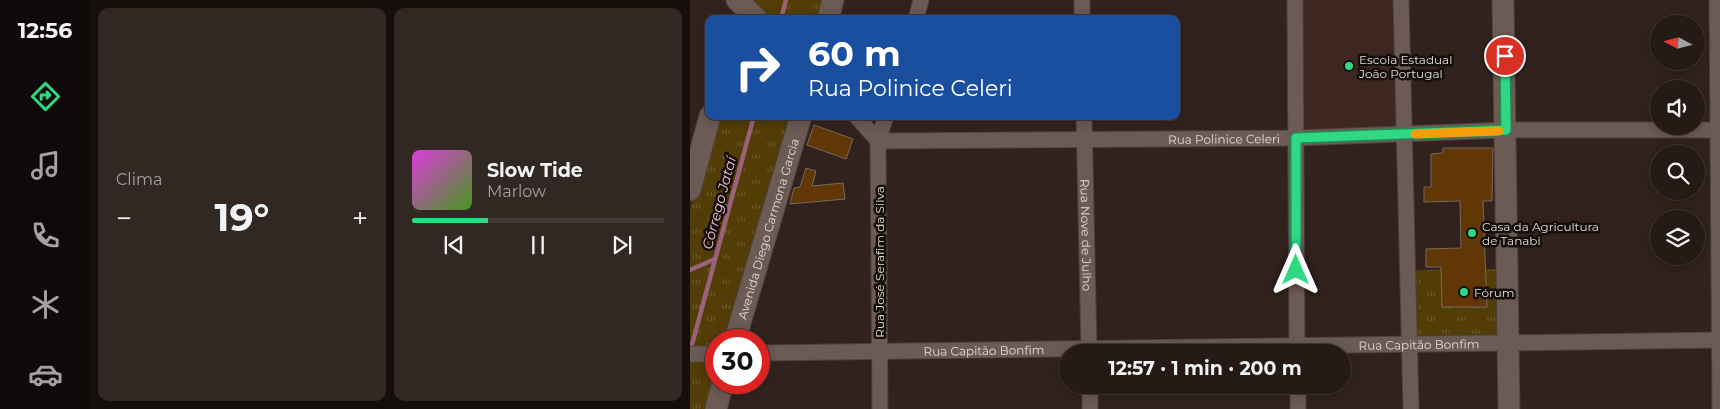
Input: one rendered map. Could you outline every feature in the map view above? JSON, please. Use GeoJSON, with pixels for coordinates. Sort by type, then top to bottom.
{"type":"FeatureCollection","features":[{"type":"Feature","properties":{"kind":"main road"},"geometry":{"type":"LineString","coordinates":[[829,15],[833,0]]}},
{"type":"Feature","properties":{"kind":"main road"},"geometry":{"type":"LineString","coordinates":[[1503,0],[1509,409]]}},
{"type":"Feature","properties":{"kind":"main road"},"geometry":{"type":"LineString","coordinates":[[690,190],[709,120]]}},
{"type":"Feature","properties":{"kind":"main road","name":"Avenida Diego Carmona Garcia"},"geometry":{"type":"LineString","coordinates":[[738,329],[800,120]]}},
{"type":"Feature","properties":{"kind":"main road"},"geometry":{"type":"LineString","coordinates":[[716,409],[720,394]]}},
{"type":"Feature","properties":{"kind":"street"},"geometry":{"type":"LineString","coordinates":[[917,15],[921,0]]}},
{"type":"Feature","properties":{"kind":"street"},"geometry":{"type":"LineString","coordinates":[[1082,0],[1082,15]]}},
{"type":"Feature","properties":{"kind":"street"},"geometry":{"type":"LineString","coordinates":[[1295,0],[1297,344]]}},
{"type":"Feature","properties":{"kind":"street"},"geometry":{"type":"LineString","coordinates":[[1401,0],[1411,409]]}},
{"type":"Feature","properties":{"kind":"street"},"geometry":{"type":"LineString","coordinates":[[1716,0],[1720,409]]}},
{"type":"Feature","properties":{"kind":"street"},"geometry":{"type":"LineString","coordinates":[[860,120],[878,141]]}},
{"type":"Feature","properties":{"kind":"street","name":"Rua José Serafim da Silva"},"geometry":{"type":"LineString","coordinates":[[880,409],[878,141],[885,120]]}},
{"type":"Feature","properties":{"kind":"street","name":"Rua Nove de Julho"},"geometry":{"type":"LineString","coordinates":[[1084,120],[1089,344]]}},
{"type":"Feature","properties":{"kind":"street","name":"Rua Polinice Celeri"},"geometry":{"type":"LineString","coordinates":[[878,141],[1296,138],[1506,130],[1718,130]]}},
{"type":"Feature","properties":{"kind":"street","name":"Rua Capitão Bonfim"},"geometry":{"type":"LineString","coordinates":[[1351,347],[1508,342],[1719,340]]}},
{"type":"Feature","properties":{"kind":"street","name":"Rua Capitão Bonfim"},"geometry":{"type":"LineString","coordinates":[[770,353],[1059,350]]}},
{"type":"Feature","properties":{"kind":"street"},"geometry":{"type":"LineString","coordinates":[[692,354],[705,354]]}},
{"type":"Feature","properties":{"kind":"street"},"geometry":{"type":"LineString","coordinates":[[1090,394],[1090,409]]}},
{"type":"Feature","properties":{"kind":"street"},"geometry":{"type":"LineString","coordinates":[[1298,394],[1298,409]]}},
{"type":"Feature","properties":{"kind":"shaded area","name":"Escola Estadual João Portugal"},"geometry":{"type":"Polygon","coordinates":[[[1298,0],[1397,0],[1400,131],[1300,135],[1298,0]]]}},
{"type":"Feature","properties":{"kind":"green space"},"geometry":{"type":"Polygon","coordinates":[[[755,0],[830,0],[826,15],[749,15],[755,0]]]}},
{"type":"Feature","properties":{"kind":"green space"},"geometry":{"type":"Polygon","coordinates":[[[715,120],[797,120],[735,329],[705,329],[705,394],[714,394],[712,409],[690,409],[690,209],[715,120]]]}},
{"type":"Feature","properties":{"kind":"green space"},"geometry":{"type":"Polygon","coordinates":[[[1506,269],[1507,339],[1410,340],[1409,270],[1506,269]],[[1442,278],[1442,307],[1487,307],[1486,278],[1442,278]]]}},
{"type":"Feature","properties":{"kind":"building"},"geometry":{"type":"Polygon","coordinates":[[[814,125],[853,139],[846,159],[807,145],[814,125]]]}},
{"type":"Feature","properties":{"kind":"building"},"geometry":{"type":"Polygon","coordinates":[[[1443,148],[1493,148],[1492,201],[1483,201],[1487,307],[1442,307],[1441,267],[1426,267],[1426,249],[1461,248],[1460,201],[1424,202],[1424,187],[1431,187],[1431,154],[1443,153],[1443,148]]]}},
{"type":"Feature","properties":{"kind":"building"},"geometry":{"type":"Polygon","coordinates":[[[806,168],[816,171],[812,186],[843,183],[845,199],[790,204],[794,188],[800,187],[806,168]]]}},
{"type":"Feature","properties":{"kind":"waterway","name":"Córrego Jataí"},"geometry":{"type":"LineString","coordinates":[[782,15],[786,0]]}},
{"type":"Feature","properties":{"kind":"waterway","name":"Córrego Jataí"},"geometry":{"type":"LineString","coordinates":[[690,352],[753,120]]}},
{"type":"Feature","properties":{"kind":"waterway"},"geometry":{"type":"LineString","coordinates":[[690,270],[715,259]]}},
{"type":"Feature","properties":{"kind":"slow traffic"},"geometry":{"type":"LineString","coordinates":[[1415,134],[1499,131]]}},
{"type":"Feature","properties":{"kind":"place","name":"Escola Estadual João Portugal"},"geometry":{"type":"Point","coordinates":[1349,66]}},
{"type":"Feature","properties":{"kind":"place","name":"Casa da Agricultura de Tanabi"},"geometry":{"type":"Point","coordinates":[1472,233]}},
{"type":"Feature","properties":{"kind":"place","name":"Fórum"},"geometry":{"type":"Point","coordinates":[1464,292]}},
{"type":"Feature","properties":{"kind":"route"},"geometry":{"type":"LineString","coordinates":[[1296,270],[1296,138],[1506,130],[1505,56]]}}]}
